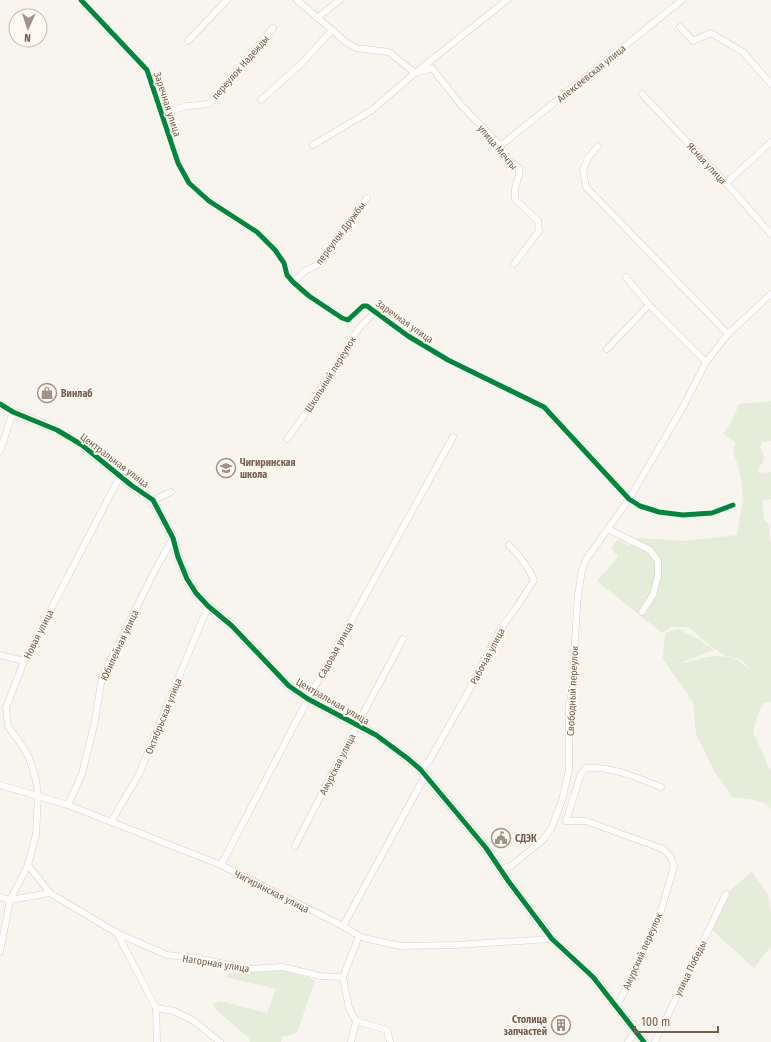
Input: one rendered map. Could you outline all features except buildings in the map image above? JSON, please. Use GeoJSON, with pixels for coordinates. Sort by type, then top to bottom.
{"type":"FeatureCollection","features":[{"type":"Feature","properties":{"kind":"street","name":"Заречная улица"},"geometry":{"type":"LineString","coordinates":[[80,0],[147,70],[178,164],[189,182],[209,201],[257,232],[275,250],[284,263],[287,275],[309,296],[342,318],[348,320],[352,318],[363,306],[367,306],[408,336],[448,360],[544,407],[630,499],[640,506],[660,512],[683,515],[712,513],[733,505]]}},
{"type":"Feature","properties":{"kind":"street"},"geometry":{"type":"LineString","coordinates":[[188,40],[227,0]]}},
{"type":"Feature","properties":{"kind":"street"},"geometry":{"type":"LineString","coordinates":[[297,0],[347,43],[356,48],[390,52],[415,73]]}},
{"type":"Feature","properties":{"kind":"street"},"geometry":{"type":"LineString","coordinates":[[317,18],[340,0]]}},
{"type":"Feature","properties":{"kind":"street"},"geometry":{"type":"LineString","coordinates":[[313,145],[372,110],[415,73],[507,0]]}},
{"type":"Feature","properties":{"kind":"street","name":"Алексеевская улица"},"geometry":{"type":"LineString","coordinates":[[500,146],[682,0]]}},
{"type":"Feature","properties":{"kind":"street"},"geometry":{"type":"LineString","coordinates":[[680,27],[693,42],[712,33],[727,41],[743,52],[771,84]]}},
{"type":"Feature","properties":{"kind":"street","name":"переулок Надежды"},"geometry":{"type":"LineString","coordinates":[[164,122],[173,110],[187,106],[209,104],[273,28]]}},
{"type":"Feature","properties":{"kind":"street"},"geometry":{"type":"LineString","coordinates":[[260,100],[302,63],[332,30]]}},
{"type":"Feature","properties":{"kind":"street","name":"улица Мечты"},"geometry":{"type":"LineString","coordinates":[[415,73],[432,68],[461,105],[500,146],[509,160],[519,168],[515,189],[515,199],[538,221],[539,231],[514,264]]}},
{"type":"Feature","properties":{"kind":"street","name":"Ясная улица"},"geometry":{"type":"LineString","coordinates":[[642,94],[726,183],[771,234]]}},
{"type":"Feature","properties":{"kind":"street"},"geometry":{"type":"LineString","coordinates":[[726,183],[771,142]]}},
{"type":"Feature","properties":{"kind":"street"},"geometry":{"type":"LineString","coordinates":[[598,146],[588,158],[583,170],[586,187],[728,334]]}},
{"type":"Feature","properties":{"kind":"street","name":"переулок Дружбы"},"geometry":{"type":"LineString","coordinates":[[293,282],[305,271],[317,265],[367,198]]}},
{"type":"Feature","properties":{"kind":"street"},"geometry":{"type":"LineString","coordinates":[[626,277],[649,305],[706,362]]}},
{"type":"Feature","properties":{"kind":"street"},"geometry":{"type":"LineString","coordinates":[[630,499],[683,407],[706,362],[728,334],[771,294]]}},
{"type":"Feature","properties":{"kind":"street"},"geometry":{"type":"LineString","coordinates":[[608,348],[649,305]]}},
{"type":"Feature","properties":{"kind":"street","name":"Школьный переулок"},"geometry":{"type":"LineString","coordinates":[[287,439],[303,417],[359,328],[376,312]]}},
{"type":"Feature","properties":{"kind":"street","name":"Центральная улица"},"geometry":{"type":"LineString","coordinates":[[0,404],[14,412],[57,430],[82,445],[106,463],[120,476],[154,500],[173,538],[178,557],[187,579],[196,593],[208,606],[232,626],[289,686],[308,699],[376,735],[420,769],[486,848],[500,870],[552,939],[593,977],[644,1042]]}},
{"type":"Feature","properties":{"kind":"street"},"geometry":{"type":"LineString","coordinates":[[0,452],[14,412]]}},
{"type":"Feature","properties":{"kind":"street","name":"Садовая улица"},"geometry":{"type":"LineString","coordinates":[[222,865],[308,699],[453,438]]}},
{"type":"Feature","properties":{"kind":"street","name":"Новая улица"},"geometry":{"type":"LineString","coordinates":[[0,952],[10,900],[28,865],[36,834],[38,796],[36,780],[30,758],[11,732],[8,726],[5,711],[24,661],[120,476]]}},
{"type":"Feature","properties":{"kind":"street"},"geometry":{"type":"LineString","coordinates":[[154,500],[171,492]]}},
{"type":"Feature","properties":{"kind":"street","name":"Свободный переулок"},"geometry":{"type":"LineString","coordinates":[[500,870],[512,865],[543,840],[552,827],[562,800],[569,770],[569,706],[574,681],[574,646],[578,595],[582,570],[585,561],[630,499]]}},
{"type":"Feature","properties":{"kind":"street"},"geometry":{"type":"LineString","coordinates":[[608,529],[650,550],[658,561],[658,576],[653,595],[642,612]]}},
{"type":"Feature","properties":{"kind":"street","name":"Юбилейная улица"},"geometry":{"type":"LineString","coordinates":[[68,805],[84,767],[96,721],[102,677],[154,572],[173,538]]}},
{"type":"Feature","properties":{"kind":"street","name":"Рабочая улица"},"geometry":{"type":"LineString","coordinates":[[420,769],[429,761],[467,694],[501,628],[534,580],[521,557],[509,545]]}},
{"type":"Feature","properties":{"kind":"street","name":"Октябрьская улица"},"geometry":{"type":"LineString","coordinates":[[111,822],[139,774],[208,606]]}},
{"type":"Feature","properties":{"kind":"street","name":"Амурская улица"},"geometry":{"type":"LineString","coordinates":[[295,846],[403,639]]}},
{"type":"Feature","properties":{"kind":"street"},"geometry":{"type":"LineString","coordinates":[[0,655],[24,661]]}},
{"type":"Feature","properties":{"kind":"street","name":"Амурский переулок"},"geometry":{"type":"LineString","coordinates":[[617,1007],[659,918],[674,866],[671,857],[663,849],[586,821],[566,821],[581,774],[586,768],[597,767],[618,772],[661,787]]}},
{"type":"Feature","properties":{"kind":"street"},"geometry":{"type":"LineString","coordinates":[[343,926],[425,776]]}},
{"type":"Feature","properties":{"kind":"street","name":"Чигиринская улица"},"geometry":{"type":"LineString","coordinates":[[0,785],[68,805],[222,865],[343,926],[359,936],[383,943],[401,946],[454,946],[552,939]]}},
{"type":"Feature","properties":{"kind":"street"},"geometry":{"type":"LineString","coordinates":[[0,897],[10,900],[50,893],[28,865]]}},
{"type":"Feature","properties":{"kind":"street","name":"Нагорная улица"},"geometry":{"type":"LineString","coordinates":[[50,893],[117,933],[167,955],[197,958],[248,969],[283,967],[320,976],[343,977]]}},
{"type":"Feature","properties":{"kind":"street","name":"улица Победы"},"geometry":{"type":"LineString","coordinates":[[655,1042],[726,894]]}},
{"type":"Feature","properties":{"kind":"street"},"geometry":{"type":"LineString","coordinates":[[117,933],[156,1008],[157,1042]]}},
{"type":"Feature","properties":{"kind":"street"},"geometry":{"type":"LineString","coordinates":[[351,1042],[356,1021],[349,1008],[343,977],[359,936]]}},
{"type":"Feature","properties":{"kind":"street"},"geometry":{"type":"LineString","coordinates":[[156,1008],[174,1011],[194,1021],[220,1042]]}},
{"type":"Feature","properties":{"kind":"street"},"geometry":{"type":"LineString","coordinates":[[356,1021],[387,1030],[390,1042]]}},
{"type":"Feature","properties":{"kind":"street"},"geometry":{"type":"LineString","coordinates":[[628,1042],[635,1031]]}},
{"type":"Feature","properties":{"kind":"green space"},"geometry":{"type":"Polygon","coordinates":[[[771,401],[771,441],[762,442],[760,447],[765,458],[758,470],[758,473],[771,472],[771,499],[762,501],[764,519],[770,526],[769,539],[771,542],[771,702],[765,703],[761,708],[753,732],[771,772],[771,809],[767,805],[758,801],[733,798],[714,771],[696,734],[693,702],[663,659],[665,633],[678,629],[700,640],[714,650],[682,662],[685,663],[698,659],[724,656],[739,661],[750,669],[742,660],[724,655],[710,646],[688,627],[671,627],[662,633],[597,581],[618,557],[611,548],[618,539],[629,546],[638,538],[685,541],[737,535],[743,499],[741,479],[733,452],[735,442],[723,434],[732,421],[739,404],[771,401]]]}},
{"type":"Feature","properties":{"kind":"green space"},"geometry":{"type":"Polygon","coordinates":[[[752,872],[768,895],[771,912],[771,946],[754,968],[710,928],[726,894],[752,872]]]}},
{"type":"Feature","properties":{"kind":"green space"},"geometry":{"type":"Polygon","coordinates":[[[282,970],[315,980],[297,1033],[282,1037],[281,1042],[250,1042],[249,1038],[222,1015],[212,1004],[220,1001],[267,1013],[276,989],[225,977],[230,973],[282,970]]]}},
{"type":"Feature","properties":{"kind":"cycle path"},"geometry":{"type":"LineString","coordinates":[[81,0],[147,70],[178,163],[189,183],[209,201],[257,232],[275,250],[284,263],[287,275],[309,296],[342,318],[348,320],[363,306],[367,306],[408,336],[448,360],[544,407],[629,499],[640,506],[659,512],[683,515],[712,513],[733,505]]}},
{"type":"Feature","properties":{"kind":"cycle path"},"geometry":{"type":"LineString","coordinates":[[0,404],[13,412],[57,430],[82,445],[131,485],[153,500],[173,538],[178,557],[187,579],[196,593],[208,606],[232,626],[289,686],[308,699],[376,735],[420,769],[486,848],[509,882],[552,939],[593,977],[644,1042]]}},
{"type":"Feature","properties":{"kind":"place","name":"Винлаб"},"geometry":{"type":"Point","coordinates":[47,393]}},
{"type":"Feature","properties":{"kind":"place","name":"Чигиринская школа"},"geometry":{"type":"Point","coordinates":[226,468]}},
{"type":"Feature","properties":{"kind":"place","name":"СДЭК"},"geometry":{"type":"Point","coordinates":[501,838]}},
{"type":"Feature","properties":{"kind":"place","name":"Столица запчастей"},"geometry":{"type":"Point","coordinates":[561,1025]}}]}
